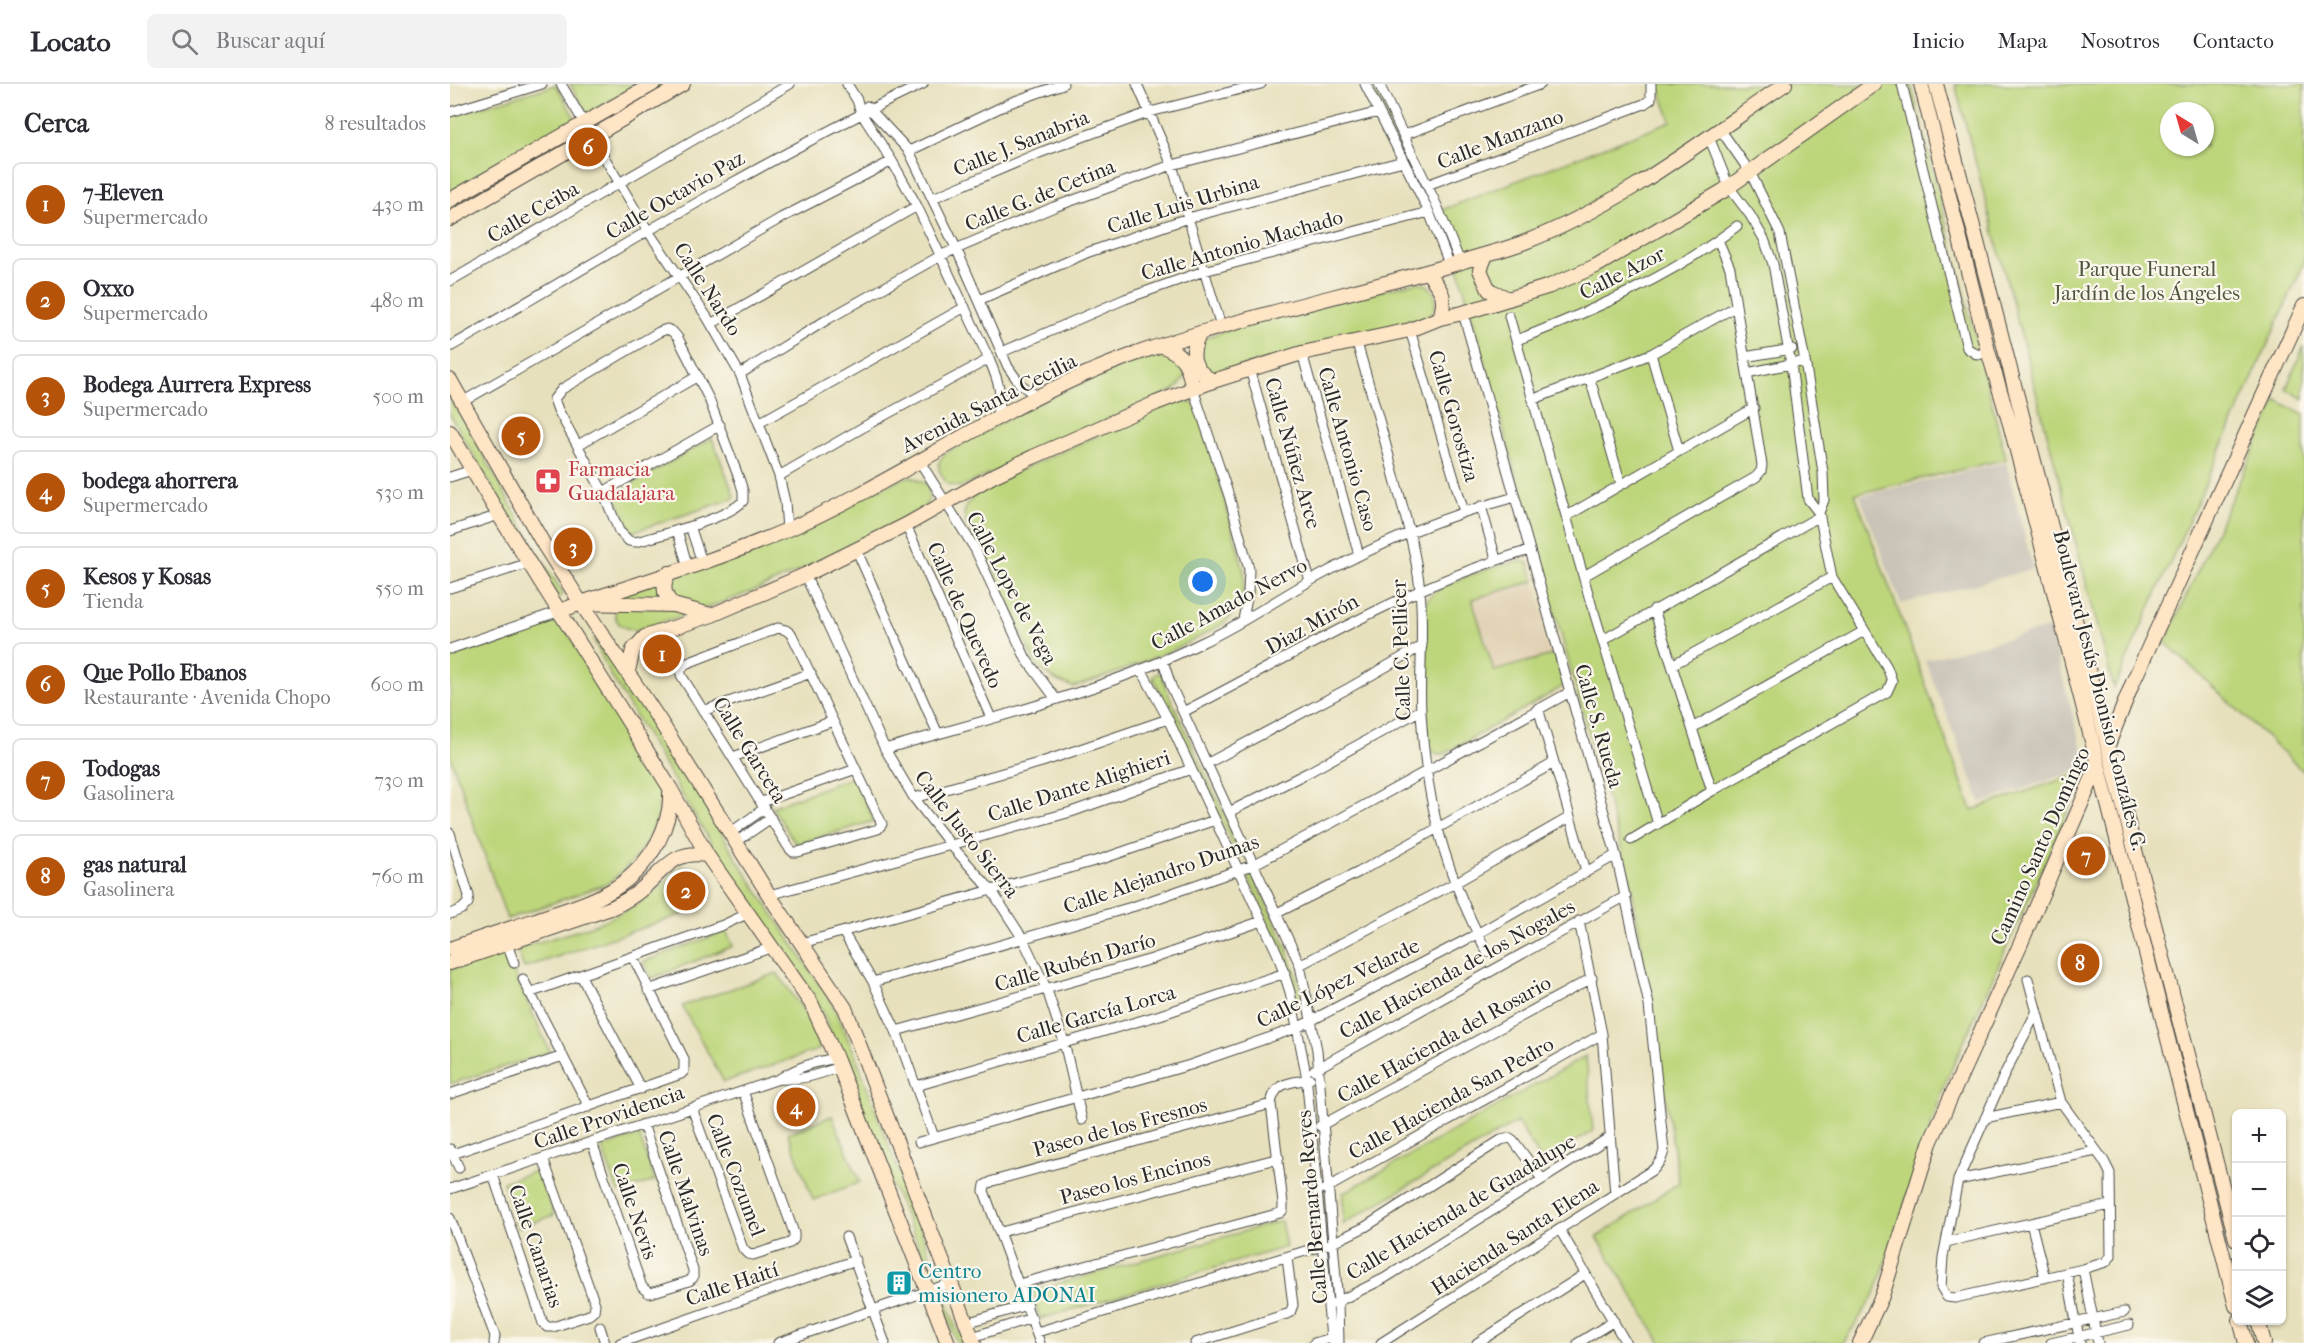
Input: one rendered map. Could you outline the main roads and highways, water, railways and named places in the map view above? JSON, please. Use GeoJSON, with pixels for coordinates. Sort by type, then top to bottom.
{"type":"FeatureCollection","features":[{"type":"Feature","properties":{"kind":"place","name":"Que Pollo Ebanos"},"geometry":{"type":"Point","coordinates":[588,147]}},
{"type":"Feature","properties":{"kind":"place","name":"Kesos y Kosas"},"geometry":{"type":"Point","coordinates":[521,436]}},
{"type":"Feature","properties":{"kind":"place","name":"Farmacia Guadalajara"},"geometry":{"type":"Point","coordinates":[548,481]}},
{"type":"Feature","properties":{"kind":"place","name":"Bodega Aurrera Express"},"geometry":{"type":"Point","coordinates":[573,547]}},
{"type":"Feature","properties":{"kind":"place","name":"7-Eleven"},"geometry":{"type":"Point","coordinates":[662,654]}},
{"type":"Feature","properties":{"kind":"place","name":"Todogas"},"geometry":{"type":"Point","coordinates":[2086,856]}},
{"type":"Feature","properties":{"kind":"place","name":"Oxxo"},"geometry":{"type":"Point","coordinates":[686,891]}},
{"type":"Feature","properties":{"kind":"place","name":"gas natural"},"geometry":{"type":"Point","coordinates":[2080,963]}},
{"type":"Feature","properties":{"kind":"place","name":"bodega ahorrera"},"geometry":{"type":"Point","coordinates":[796,1107]}},
{"type":"Feature","properties":{"kind":"place","name":"Centro misionero ADONAI"},"geometry":{"type":"Point","coordinates":[899,1283]}},
{"type":"Feature","properties":{"kind":"park label","name":"Parque Funeral Jardín de los Ángeles"},"geometry":{"type":"Point","coordinates":[2147,281]}}]}
